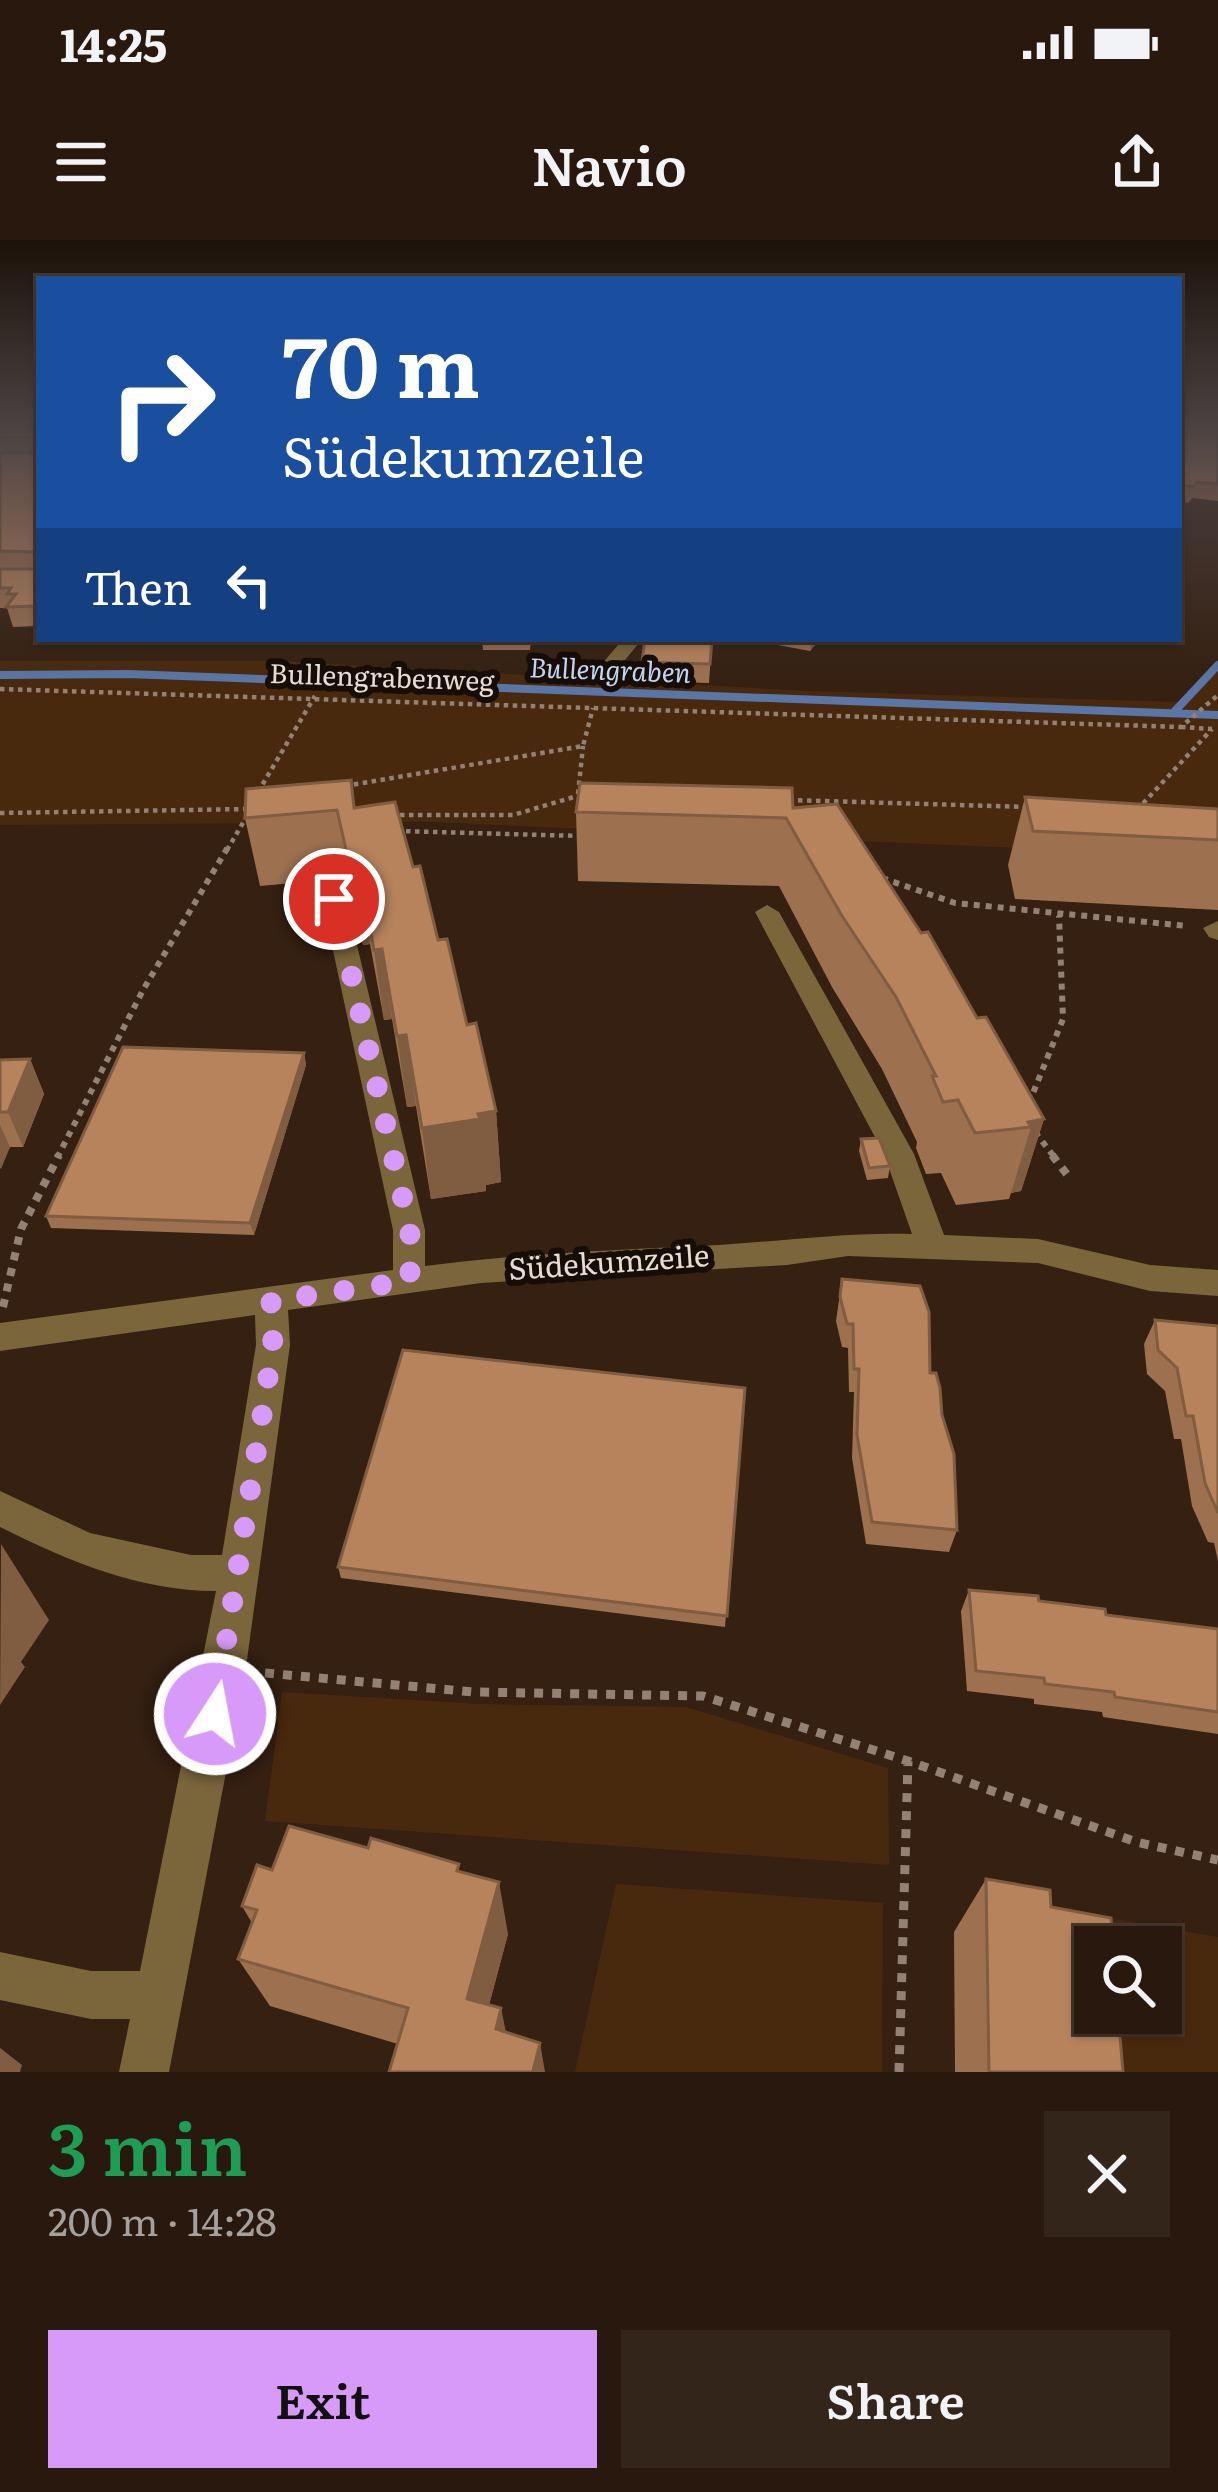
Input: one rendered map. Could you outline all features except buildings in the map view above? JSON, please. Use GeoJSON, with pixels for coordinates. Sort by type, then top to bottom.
{"type":"FeatureCollection","features":[{"type":"Feature","properties":{"kind":"street"},"geometry":{"type":"LineString","coordinates":[[598,681],[630,642]]}},
{"type":"Feature","properties":{"kind":"street"},"geometry":{"type":"LineString","coordinates":[[334,899],[410,1230],[410,1281]]}},
{"type":"Feature","properties":{"kind":"street"},"geometry":{"type":"LineString","coordinates":[[767,913],[899,1154],[927,1228],[929,1246]]}},
{"type":"Feature","properties":{"kind":"street","name":"Südekumzeile"},"geometry":{"type":"LineString","coordinates":[[0,1337],[559,1264],[787,1253],[848,1244],[1038,1251],[1150,1278],[1218,1283]]}},
{"type":"Feature","properties":{"kind":"street"},"geometry":{"type":"LineString","coordinates":[[144,2072],[225,1666],[273,1346],[271,1301]]}},
{"type":"Feature","properties":{"kind":"street"},"geometry":{"type":"LineString","coordinates":[[0,1508],[85,1550],[191,1573],[239,1573]]}},
{"type":"Feature","properties":{"kind":"street"},"geometry":{"type":"LineString","coordinates":[[0,1976],[91,1995],[159,1995]]}},
{"type":"Feature","properties":{"kind":"path","name":"Bullengrabenweg"},"geometry":{"type":"LineString","coordinates":[[0,689],[1212,729],[1138,811]]}},
{"type":"Feature","properties":{"kind":"path"},"geometry":{"type":"LineString","coordinates":[[0,1316],[21,1229],[143,990],[315,696]]}},
{"type":"Feature","properties":{"kind":"path"},"geometry":{"type":"LineString","coordinates":[[1181,727],[1216,699]]}},
{"type":"Feature","properties":{"kind":"path"},"geometry":{"type":"LineString","coordinates":[[578,794],[592,709]]}},
{"type":"Feature","properties":{"kind":"path"},"geometry":{"type":"LineString","coordinates":[[324,789],[583,746]]}},
{"type":"Feature","properties":{"kind":"path"},"geometry":{"type":"LineString","coordinates":[[380,815],[513,814],[578,794],[601,795]]}},
{"type":"Feature","properties":{"kind":"path"},"geometry":{"type":"LineString","coordinates":[[0,813],[252,805],[277,797]]}},
{"type":"Feature","properties":{"kind":"path"},"geometry":{"type":"LineString","coordinates":[[788,800],[1044,808]]}},
{"type":"Feature","properties":{"kind":"path"},"geometry":{"type":"LineString","coordinates":[[508,834],[513,814]]}},
{"type":"Feature","properties":{"kind":"path"},"geometry":{"type":"LineString","coordinates":[[376,830],[603,837]]}},
{"type":"Feature","properties":{"kind":"path"},"geometry":{"type":"LineString","coordinates":[[875,876],[955,903],[1216,930]]}},
{"type":"Feature","properties":{"kind":"path"},"geometry":{"type":"LineString","coordinates":[[1059,916],[1063,1018],[1023,1117],[1069,1177]]}},
{"type":"Feature","properties":{"kind":"path"},"geometry":{"type":"LineString","coordinates":[[225,1666],[300,1680],[474,1692],[703,1696],[908,1761],[1136,1842],[1218,1860]]}},
{"type":"Feature","properties":{"kind":"path"},"geometry":{"type":"LineString","coordinates":[[899,2072],[908,1761]]}},
{"type":"Feature","properties":{"kind":"shaded area"},"geometry":{"type":"Polygon","coordinates":[[[1218,660],[1218,857],[431,822],[0,825],[0,661],[279,661],[807,691],[1178,702],[1218,660]]]}},
{"type":"Feature","properties":{"kind":"shaded area"},"geometry":{"type":"Polygon","coordinates":[[[282,1692],[480,1704],[686,1707],[888,1768],[889,1865],[265,1821],[282,1692]]]}},
{"type":"Feature","properties":{"kind":"shaded area"},"geometry":{"type":"Polygon","coordinates":[[[616,1884],[883,1903],[882,2072],[575,2072],[616,1884]]]}},
{"type":"Feature","properties":{"kind":"shaded area"},"geometry":{"type":"Polygon","coordinates":[[[1096,1916],[1154,1926],[1097,1926],[1096,1916]]]}},
{"type":"Feature","properties":{"kind":"shaded area"},"geometry":{"type":"Polygon","coordinates":[[[1182,1931],[1218,1937],[1218,2072],[1105,2072],[1103,2034],[1182,2034],[1182,1931]]]}},
{"type":"Feature","properties":{"kind":"waterway"},"geometry":{"type":"LineString","coordinates":[[1174,712],[1218,665]]}},
{"type":"Feature","properties":{"kind":"waterway","name":"Bullengraben"},"geometry":{"type":"LineString","coordinates":[[0,675],[128,674],[1218,715]]}},
{"type":"Feature","properties":{"kind":"route"},"geometry":{"type":"LineString","coordinates":[[215,1714],[273,1346],[271,1301],[410,1281],[410,1230],[334,899]]}}]}
